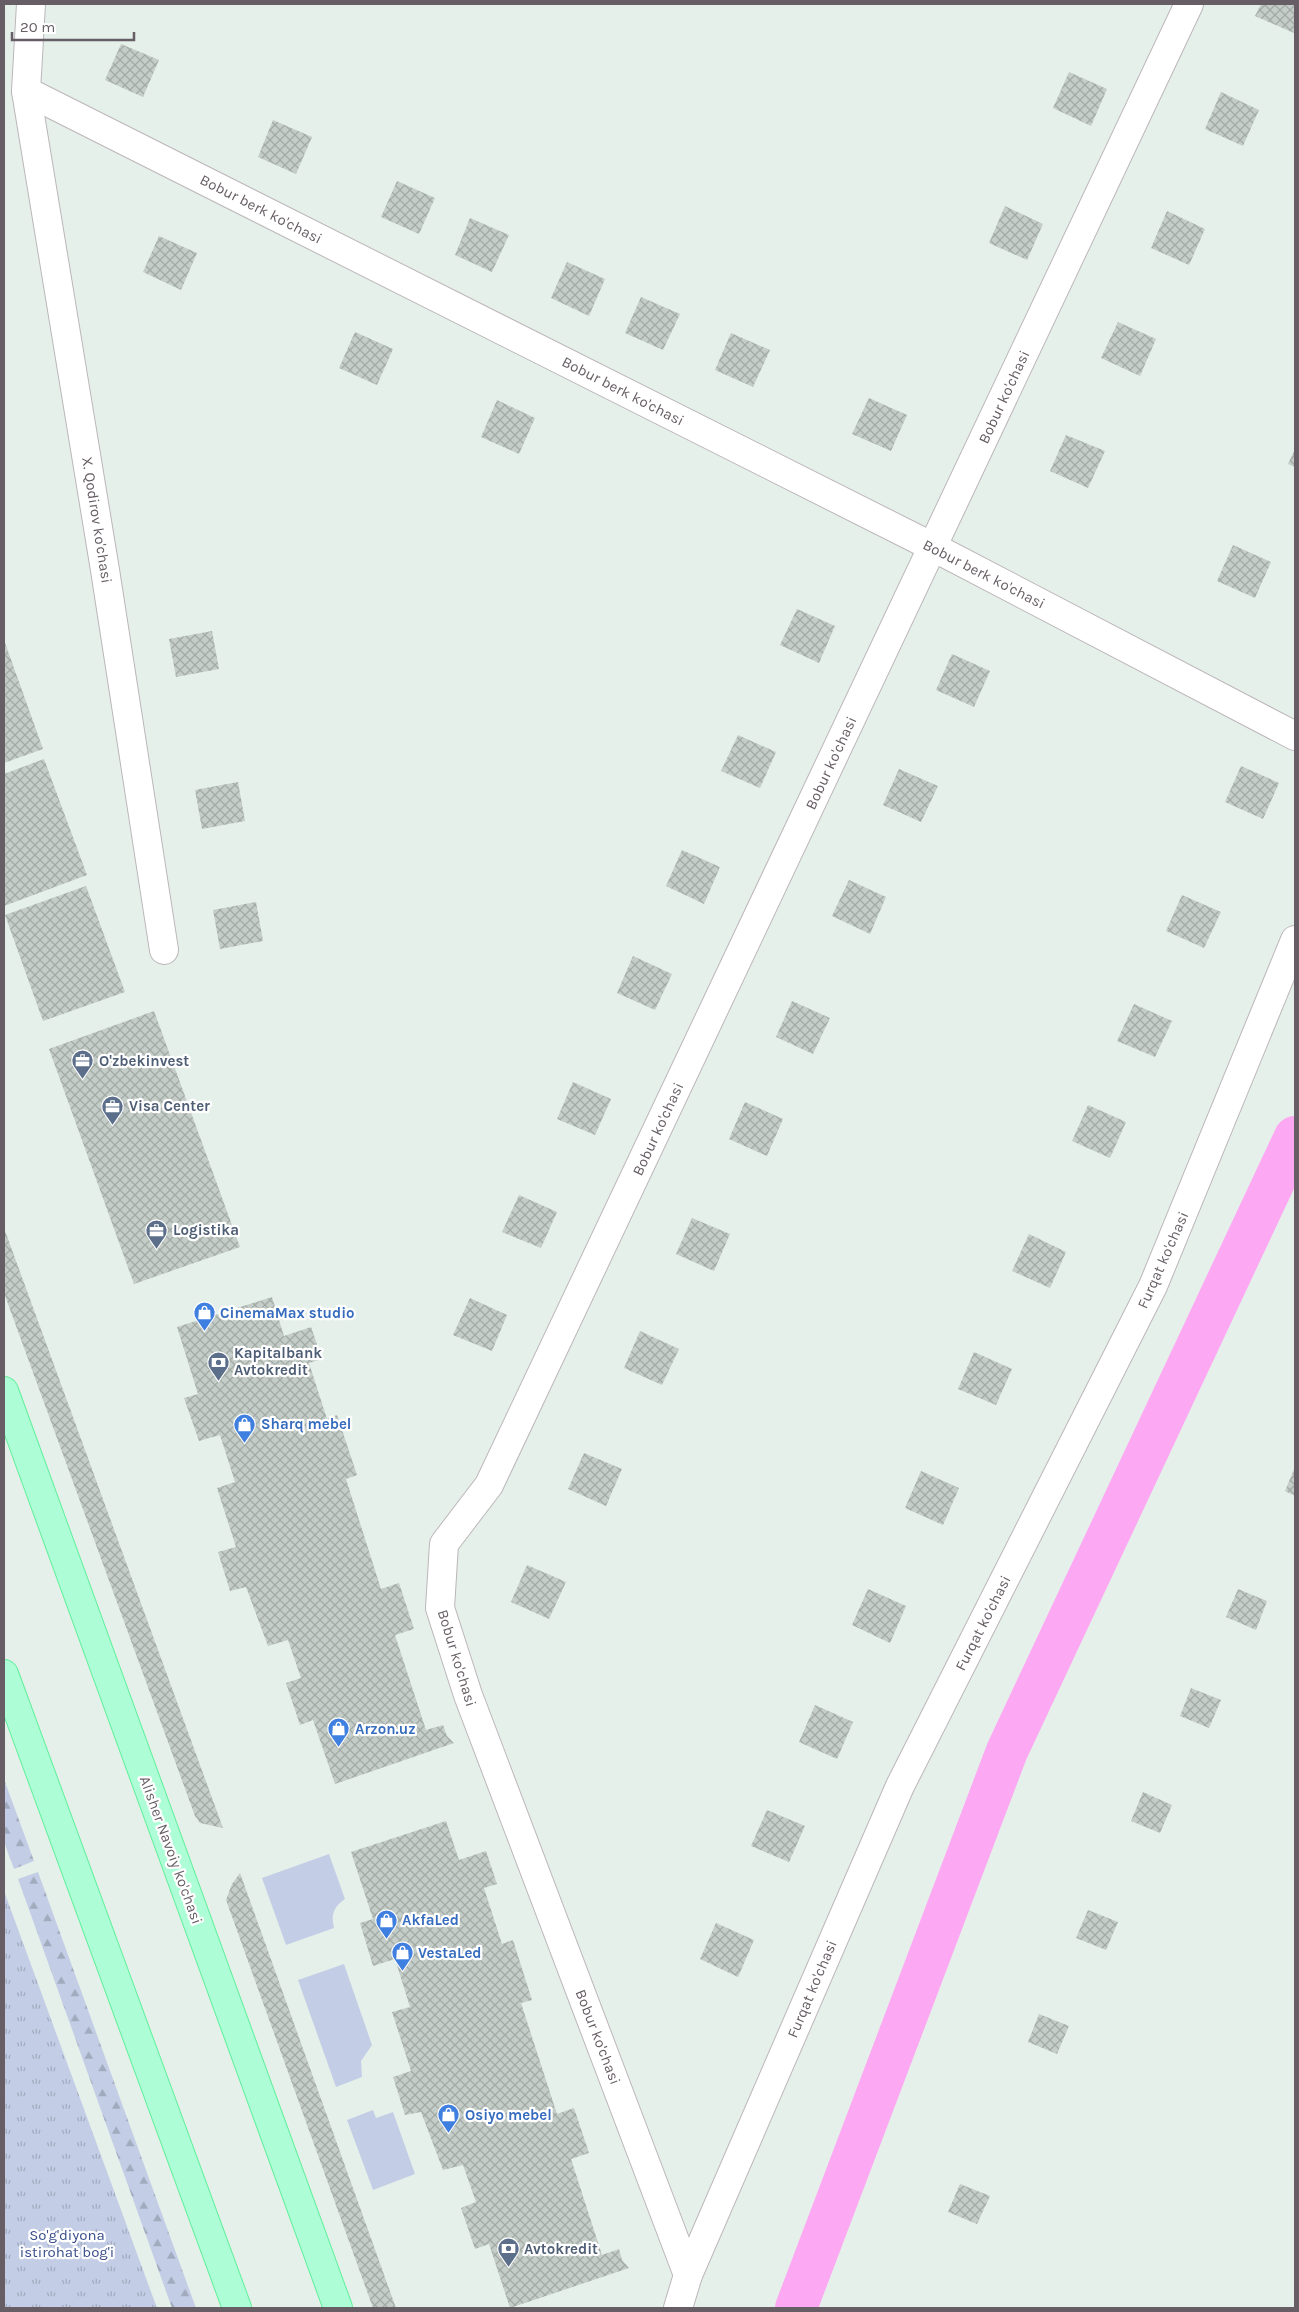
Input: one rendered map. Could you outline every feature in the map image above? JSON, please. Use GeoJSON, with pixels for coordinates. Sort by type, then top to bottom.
{"type":"FeatureCollection","features":[{"type":"Feature","properties":{"kind":"main road","name":"Alisher Navoiy ko'chasi"},"geometry":{"type":"LineString","coordinates":[[4,1391],[338,2308]]}},
{"type":"Feature","properties":{"kind":"main road"},"geometry":{"type":"LineString","coordinates":[[4,1674],[237,2308]]}},
{"type":"Feature","properties":{"kind":"street"},"geometry":{"type":"LineString","coordinates":[[26,91],[31,4]]}},
{"type":"Feature","properties":{"kind":"street","name":"Bobur ko'chasi"},"geometry":{"type":"LineString","coordinates":[[688,2275],[468,1695],[440,1608],[444,1544],[489,1485],[1189,4]]}},
{"type":"Feature","properties":{"kind":"street","name":"Bobur berk ko'chasi"},"geometry":{"type":"LineString","coordinates":[[26,91],[933,547],[1295,736]]}},
{"type":"Feature","properties":{"kind":"street","name":"X. Qodirov ko'chasi"},"geometry":{"type":"LineString","coordinates":[[26,91],[105,570],[164,950]]}},
{"type":"Feature","properties":{"kind":"street","name":"Furqat ko'chasi"},"geometry":{"type":"LineString","coordinates":[[678,2308],[688,2275],[900,1786],[1153,1286],[1295,940]]}},
{"type":"Feature","properties":{"kind":"green space"},"geometry":{"type":"Polygon","coordinates":[[[4,1779],[34,1861],[14,1869],[4,1842],[4,1779]]]}},
{"type":"Feature","properties":{"kind":"green space"},"geometry":{"type":"Polygon","coordinates":[[[329,1854],[345,1899],[334,1912],[334,1928],[286,1945],[262,1878],[329,1854]]]}},
{"type":"Feature","properties":{"kind":"green space"},"geometry":{"type":"Polygon","coordinates":[[[38,1872],[196,2308],[172,2308],[18,1879],[38,1872]]]}},
{"type":"Feature","properties":{"kind":"green space","name":"So'g'diyona istirohat bog'i"},"geometry":{"type":"Polygon","coordinates":[[[4,1891],[157,2308],[4,2308],[4,1891]]]}},
{"type":"Feature","properties":{"kind":"green space"},"geometry":{"type":"Polygon","coordinates":[[[344,1964],[372,2045],[361,2061],[362,2077],[336,2087],[298,1980],[344,1964]]]}},
{"type":"Feature","properties":{"kind":"green space"},"geometry":{"type":"Polygon","coordinates":[[[373,2110],[376,2118],[393,2112],[415,2174],[373,2190],[347,2120],[373,2110]]]}},
{"type":"Feature","properties":{"kind":"building"},"geometry":{"type":"Polygon","coordinates":[[[1261,4],[1295,4],[1294,33],[1255,16],[1261,4]]]}},
{"type":"Feature","properties":{"kind":"building"},"geometry":{"type":"Polygon","coordinates":[[[121,44],[159,60],[143,97],[105,80],[121,44]]]}},
{"type":"Feature","properties":{"kind":"building"},"geometry":{"type":"Polygon","coordinates":[[[1069,72],[1107,89],[1091,126],[1053,108],[1069,72]]]}},
{"type":"Feature","properties":{"kind":"building"},"geometry":{"type":"Polygon","coordinates":[[[1221,92],[1259,110],[1243,146],[1205,129],[1221,92]]]}},
{"type":"Feature","properties":{"kind":"building"},"geometry":{"type":"Polygon","coordinates":[[[273,120],[312,137],[296,174],[258,157],[273,120]]]}},
{"type":"Feature","properties":{"kind":"building"},"geometry":{"type":"Polygon","coordinates":[[[397,181],[435,198],[419,234],[381,217],[397,181]]]}},
{"type":"Feature","properties":{"kind":"building"},"geometry":{"type":"Polygon","coordinates":[[[1005,206],[1043,224],[1027,260],[989,243],[1005,206]]]}},
{"type":"Feature","properties":{"kind":"building"},"geometry":{"type":"Polygon","coordinates":[[[1167,211],[1205,229],[1189,265],[1151,248],[1167,211]]]}},
{"type":"Feature","properties":{"kind":"building"},"geometry":{"type":"Polygon","coordinates":[[[470,218],[509,235],[492,272],[455,255],[470,218]]]}},
{"type":"Feature","properties":{"kind":"building"},"geometry":{"type":"Polygon","coordinates":[[[159,236],[197,253],[181,290],[143,272],[159,236]]]}},
{"type":"Feature","properties":{"kind":"building"},"geometry":{"type":"Polygon","coordinates":[[[567,262],[605,279],[589,316],[551,298],[567,262]]]}},
{"type":"Feature","properties":{"kind":"building"},"geometry":{"type":"Polygon","coordinates":[[[641,297],[680,314],[663,350],[625,333],[641,297]]]}},
{"type":"Feature","properties":{"kind":"building"},"geometry":{"type":"Polygon","coordinates":[[[1118,322],[1156,339],[1140,376],[1101,358],[1118,322]]]}},
{"type":"Feature","properties":{"kind":"building"},"geometry":{"type":"Polygon","coordinates":[[[355,332],[393,349],[377,385],[339,368],[355,332]]]}},
{"type":"Feature","properties":{"kind":"building"},"geometry":{"type":"Polygon","coordinates":[[[731,333],[770,350],[753,387],[715,370],[731,333]]]}},
{"type":"Feature","properties":{"kind":"building"},"geometry":{"type":"Polygon","coordinates":[[[869,398],[907,415],[891,451],[852,434],[869,398]]]}},
{"type":"Feature","properties":{"kind":"building"},"geometry":{"type":"Polygon","coordinates":[[[497,400],[535,418],[519,454],[481,437],[497,400]]]}},
{"type":"Feature","properties":{"kind":"building"},"geometry":{"type":"Polygon","coordinates":[[[1066,435],[1105,451],[1088,488],[1050,471],[1066,435]]]}},
{"type":"Feature","properties":{"kind":"building"},"geometry":{"type":"Polygon","coordinates":[[[1295,449],[1295,467],[1288,464],[1295,449]]]}},
{"type":"Feature","properties":{"kind":"building"},"geometry":{"type":"Polygon","coordinates":[[[1233,545],[1271,562],[1255,598],[1217,581],[1233,545]]]}},
{"type":"Feature","properties":{"kind":"building"},"geometry":{"type":"Polygon","coordinates":[[[797,609],[835,626],[819,663],[780,645],[797,609]]]}},
{"type":"Feature","properties":{"kind":"building"},"geometry":{"type":"Polygon","coordinates":[[[212,631],[219,669],[176,677],[169,639],[212,631]]]}},
{"type":"Feature","properties":{"kind":"building"},"geometry":{"type":"Polygon","coordinates":[[[4,640],[43,749],[4,763],[4,640]]]}},
{"type":"Feature","properties":{"kind":"building"},"geometry":{"type":"Polygon","coordinates":[[[952,654],[990,671],[974,707],[936,690],[952,654]]]}},
{"type":"Feature","properties":{"kind":"building"},"geometry":{"type":"Polygon","coordinates":[[[738,735],[776,752],[760,788],[721,771],[738,735]]]}},
{"type":"Feature","properties":{"kind":"building"},"geometry":{"type":"Polygon","coordinates":[[[44,759],[87,875],[4,906],[4,774],[44,759]]]}},
{"type":"Feature","properties":{"kind":"building"},"geometry":{"type":"Polygon","coordinates":[[[1241,766],[1279,783],[1263,819],[1225,802],[1241,766]]]}},
{"type":"Feature","properties":{"kind":"building"},"geometry":{"type":"Polygon","coordinates":[[[899,769],[938,786],[921,822],[883,805],[899,769]]]}},
{"type":"Feature","properties":{"kind":"building"},"geometry":{"type":"Polygon","coordinates":[[[238,782],[245,821],[202,829],[195,790],[238,782]]]}},
{"type":"Feature","properties":{"kind":"building"},"geometry":{"type":"Polygon","coordinates":[[[682,850],[720,867],[704,904],[666,886],[682,850]]]}},
{"type":"Feature","properties":{"kind":"building"},"geometry":{"type":"Polygon","coordinates":[[[849,880],[886,897],[870,934],[832,916],[849,880]]]}},
{"type":"Feature","properties":{"kind":"building"},"geometry":{"type":"Polygon","coordinates":[[[86,886],[125,992],[43,1021],[5,915],[86,886]]]}},
{"type":"Feature","properties":{"kind":"building"},"geometry":{"type":"Polygon","coordinates":[[[1182,895],[1221,912],[1204,948],[1166,931],[1182,895]]]}},
{"type":"Feature","properties":{"kind":"building"},"geometry":{"type":"Polygon","coordinates":[[[256,902],[263,941],[220,949],[213,910],[256,902]]]}},
{"type":"Feature","properties":{"kind":"building"},"geometry":{"type":"Polygon","coordinates":[[[633,956],[672,974],[655,1010],[617,993],[633,956]]]}},
{"type":"Feature","properties":{"kind":"building"},"geometry":{"type":"Polygon","coordinates":[[[792,1001],[830,1018],[813,1054],[776,1037],[792,1001]]]}},
{"type":"Feature","properties":{"kind":"building"},"geometry":{"type":"Polygon","coordinates":[[[1134,1004],[1172,1021],[1155,1057],[1117,1041],[1134,1004]]]}},
{"type":"Feature","properties":{"kind":"building"},"geometry":{"type":"Polygon","coordinates":[[[154,1011],[240,1247],[134,1284],[49,1049],[154,1011]]]}},
{"type":"Feature","properties":{"kind":"building"},"geometry":{"type":"Polygon","coordinates":[[[573,1082],[611,1099],[595,1135],[557,1119],[573,1082]]]}},
{"type":"Feature","properties":{"kind":"building"},"geometry":{"type":"Polygon","coordinates":[[[745,1102],[783,1119],[767,1156],[729,1139],[745,1102]]]}},
{"type":"Feature","properties":{"kind":"building"},"geometry":{"type":"Polygon","coordinates":[[[1088,1105],[1126,1122],[1110,1158],[1072,1141],[1088,1105]]]}},
{"type":"Feature","properties":{"kind":"building"},"geometry":{"type":"Polygon","coordinates":[[[519,1195],[557,1212],[541,1248],[502,1232],[519,1195]]]}},
{"type":"Feature","properties":{"kind":"building"},"geometry":{"type":"Polygon","coordinates":[[[692,1218],[730,1234],[714,1271],[676,1254],[692,1218]]]}},
{"type":"Feature","properties":{"kind":"building"},"geometry":{"type":"Polygon","coordinates":[[[4,1228],[223,1828],[200,1823],[195,1816],[4,1293],[4,1228]]]}},
{"type":"Feature","properties":{"kind":"building"},"geometry":{"type":"Polygon","coordinates":[[[1029,1234],[1066,1252],[1050,1288],[1012,1271],[1029,1234]]]}},
{"type":"Feature","properties":{"kind":"building"},"geometry":{"type":"Polygon","coordinates":[[[272,1297],[284,1336],[311,1327],[322,1359],[309,1363],[327,1419],[337,1415],[357,1475],[346,1479],[381,1589],[399,1583],[414,1629],[395,1635],[426,1730],[443,1725],[447,1736],[454,1743],[335,1784],[313,1720],[300,1725],[286,1683],[301,1678],[288,1640],[268,1646],[246,1587],[230,1591],[218,1552],[236,1547],[217,1488],[235,1482],[220,1435],[199,1441],[184,1398],[198,1394],[177,1327],[272,1297]]]}},
{"type":"Feature","properties":{"kind":"building"},"geometry":{"type":"Polygon","coordinates":[[[470,1298],[507,1315],[492,1351],[453,1335],[470,1298]]]}},
{"type":"Feature","properties":{"kind":"building"},"geometry":{"type":"Polygon","coordinates":[[[640,1331],[679,1349],[662,1385],[624,1368],[640,1331]]]}},
{"type":"Feature","properties":{"kind":"building"},"geometry":{"type":"Polygon","coordinates":[[[974,1352],[1012,1369],[996,1405],[958,1389],[974,1352]]]}},
{"type":"Feature","properties":{"kind":"building"},"geometry":{"type":"Polygon","coordinates":[[[584,1453],[622,1469],[606,1506],[568,1489],[584,1453]]]}},
{"type":"Feature","properties":{"kind":"building"},"geometry":{"type":"Polygon","coordinates":[[[1295,1467],[1295,1496],[1285,1491],[1295,1467]]]}},
{"type":"Feature","properties":{"kind":"building"},"geometry":{"type":"Polygon","coordinates":[[[921,1471],[959,1488],[943,1525],[905,1508],[921,1471]]]}},
{"type":"Feature","properties":{"kind":"building"},"geometry":{"type":"Polygon","coordinates":[[[527,1565],[566,1582],[549,1619],[511,1602],[527,1565]]]}},
{"type":"Feature","properties":{"kind":"building"},"geometry":{"type":"Polygon","coordinates":[[[868,1589],[906,1606],[890,1643],[852,1625],[868,1589]]]}},
{"type":"Feature","properties":{"kind":"building"},"geometry":{"type":"Polygon","coordinates":[[[1238,1589],[1267,1601],[1256,1630],[1226,1617],[1238,1589]]]}},
{"type":"Feature","properties":{"kind":"building"},"geometry":{"type":"Polygon","coordinates":[[[1191,1688],[1221,1700],[1209,1728],[1180,1716],[1191,1688]]]}},
{"type":"Feature","properties":{"kind":"building"},"geometry":{"type":"Polygon","coordinates":[[[815,1705],[853,1722],[837,1759],[799,1742],[815,1705]]]}},
{"type":"Feature","properties":{"kind":"building"},"geometry":{"type":"Polygon","coordinates":[[[1143,1792],[1172,1805],[1160,1833],[1131,1821],[1143,1792]]]}},
{"type":"Feature","properties":{"kind":"building"},"geometry":{"type":"Polygon","coordinates":[[[767,1810],[805,1826],[789,1862],[751,1846],[767,1810]]]}},
{"type":"Feature","properties":{"kind":"building"},"geometry":{"type":"Polygon","coordinates":[[[446,1821],[459,1860],[486,1851],[497,1884],[484,1888],[502,1944],[513,1940],[532,2000],[521,2003],[557,2114],[574,2108],[589,2153],[571,2159],[602,2255],[619,2249],[622,2260],[629,2268],[510,2308],[489,2244],[475,2249],[461,2208],[476,2202],[463,2165],[443,2170],[421,2112],[405,2115],[393,2077],[411,2071],[392,2012],[410,2007],[395,1959],[373,1966],[360,1923],[373,1919],[351,1852],[446,1821]]]}},
{"type":"Feature","properties":{"kind":"building"},"geometry":{"type":"Polygon","coordinates":[[[240,1873],[396,2308],[373,2308],[226,1900],[232,1884],[240,1873]]]}},
{"type":"Feature","properties":{"kind":"building"},"geometry":{"type":"Polygon","coordinates":[[[1088,1910],[1118,1922],[1106,1950],[1076,1938],[1088,1910]]]}},
{"type":"Feature","properties":{"kind":"building"},"geometry":{"type":"Polygon","coordinates":[[[716,1923],[754,1940],[738,1977],[700,1959],[716,1923]]]}},
{"type":"Feature","properties":{"kind":"building"},"geometry":{"type":"Polygon","coordinates":[[[1039,2014],[1069,2026],[1057,2054],[1028,2042],[1039,2014]]]}},
{"type":"Feature","properties":{"kind":"building"},"geometry":{"type":"Polygon","coordinates":[[[960,2184],[990,2196],[977,2224],[948,2212],[960,2184]]]}},
{"type":"Feature","properties":{"kind":"waterway"},"geometry":{"type":"LineString","coordinates":[[796,2308],[1007,1751],[1295,1137]]}},
{"type":"Feature","properties":{"kind":"place","name":"O'zbekinvest"},"geometry":{"type":"Point","coordinates":[83,1080]}},
{"type":"Feature","properties":{"kind":"place","name":"Visa Center"},"geometry":{"type":"Point","coordinates":[113,1125]}},
{"type":"Feature","properties":{"kind":"place","name":"Logistika"},"geometry":{"type":"Point","coordinates":[157,1249]}},
{"type":"Feature","properties":{"kind":"place","name":"CinemaMax studio"},"geometry":{"type":"Point","coordinates":[204,1332]}},
{"type":"Feature","properties":{"kind":"place","name":"Kapitalbank Avtokredit"},"geometry":{"type":"Point","coordinates":[218,1381]}},
{"type":"Feature","properties":{"kind":"place","name":"Sharq mebel"},"geometry":{"type":"Point","coordinates":[245,1443]}},
{"type":"Feature","properties":{"kind":"place","name":"Arzon.uz"},"geometry":{"type":"Point","coordinates":[339,1748]}},
{"type":"Feature","properties":{"kind":"place","name":"AkfaLed"},"geometry":{"type":"Point","coordinates":[386,1939]}},
{"type":"Feature","properties":{"kind":"place","name":"VestaLed"},"geometry":{"type":"Point","coordinates":[402,1972]}},
{"type":"Feature","properties":{"kind":"place","name":"Osiyo mebel"},"geometry":{"type":"Point","coordinates":[449,2134]}},
{"type":"Feature","properties":{"kind":"place","name":"Avtokredit"},"geometry":{"type":"Point","coordinates":[508,2268]}}]}
